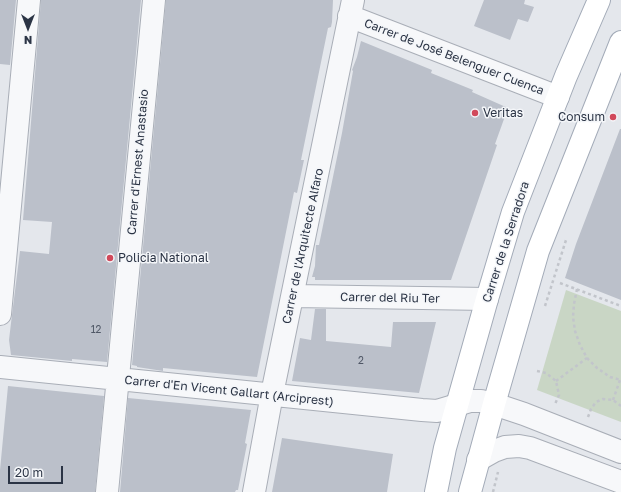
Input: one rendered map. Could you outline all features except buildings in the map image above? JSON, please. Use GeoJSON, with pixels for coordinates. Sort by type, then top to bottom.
{"type":"FeatureCollection","features":[{"type":"Feature","properties":{"kind":"main road","name":"Carrer de la Serradora"},"geometry":{"type":"LineString","coordinates":[[436,492],[442,460],[513,212],[558,97],[599,0]]}},
{"type":"Feature","properties":{"kind":"main road"},"geometry":{"type":"LineString","coordinates":[[470,492],[538,251],[621,42]]}},
{"type":"Feature","properties":{"kind":"street"},"geometry":{"type":"LineString","coordinates":[[0,314],[29,0]]}},
{"type":"Feature","properties":{"kind":"street","name":"Carrer d'Ernest Anastasio"},"geometry":{"type":"LineString","coordinates":[[107,492],[154,0]]}},
{"type":"Feature","properties":{"kind":"street","name":"Carrer de José Belenguer Cuenca"},"geometry":{"type":"LineString","coordinates":[[351,8],[558,97]]}},
{"type":"Feature","properties":{"kind":"street","name":"Carrer de l'Arquitecte Alfaro"},"geometry":{"type":"LineString","coordinates":[[254,492],[272,394],[351,8]]}},
{"type":"Feature","properties":{"kind":"street","name":"Carrer del Riu Ter"},"geometry":{"type":"LineString","coordinates":[[293,296],[487,299]]}},
{"type":"Feature","properties":{"kind":"street","name":"Carrer d'En Vicent Gallart (Arciprest)"},"geometry":{"type":"LineString","coordinates":[[0,367],[422,410],[437,411],[470,402],[481,402],[494,404],[621,452]]}},
{"type":"Feature","properties":{"kind":"street"},"geometry":{"type":"LineString","coordinates":[[478,460],[505,447],[519,446],[530,448],[621,482]]}},
{"type":"Feature","properties":{"kind":"path"},"geometry":{"type":"LineString","coordinates":[[544,310],[566,239]]}},
{"type":"Feature","properties":{"kind":"path"},"geometry":{"type":"LineString","coordinates":[[560,283],[621,306]]}},
{"type":"Feature","properties":{"kind":"path"},"geometry":{"type":"LineString","coordinates":[[578,289],[574,304],[573,317],[575,331],[586,358],[610,377],[620,380],[613,400]]}},
{"type":"Feature","properties":{"kind":"path"},"geometry":{"type":"LineString","coordinates":[[556,381],[586,358]]}},
{"type":"Feature","properties":{"kind":"path"},"geometry":{"type":"LineString","coordinates":[[537,371],[546,373],[556,381],[559,395],[555,404]]}},
{"type":"Feature","properties":{"kind":"path"},"geometry":{"type":"LineString","coordinates":[[588,416],[591,408],[596,402],[603,399],[613,400],[621,406]]}},
{"type":"Feature","properties":{"kind":"path"},"geometry":{"type":"LineString","coordinates":[[493,492],[505,447]]}},
{"type":"Feature","properties":{"kind":"green space"},"geometry":{"type":"Polygon","coordinates":[[[566,290],[621,311],[621,422],[537,390],[566,290]]]}},
{"type":"Feature","properties":{"kind":"place","name":"Veritas"},"geometry":{"type":"Point","coordinates":[475,113]}},
{"type":"Feature","properties":{"kind":"place","name":"Consum"},"geometry":{"type":"Point","coordinates":[613,117]}},
{"type":"Feature","properties":{"kind":"place","name":"Policia National"},"geometry":{"type":"Point","coordinates":[110,258]}}]}
